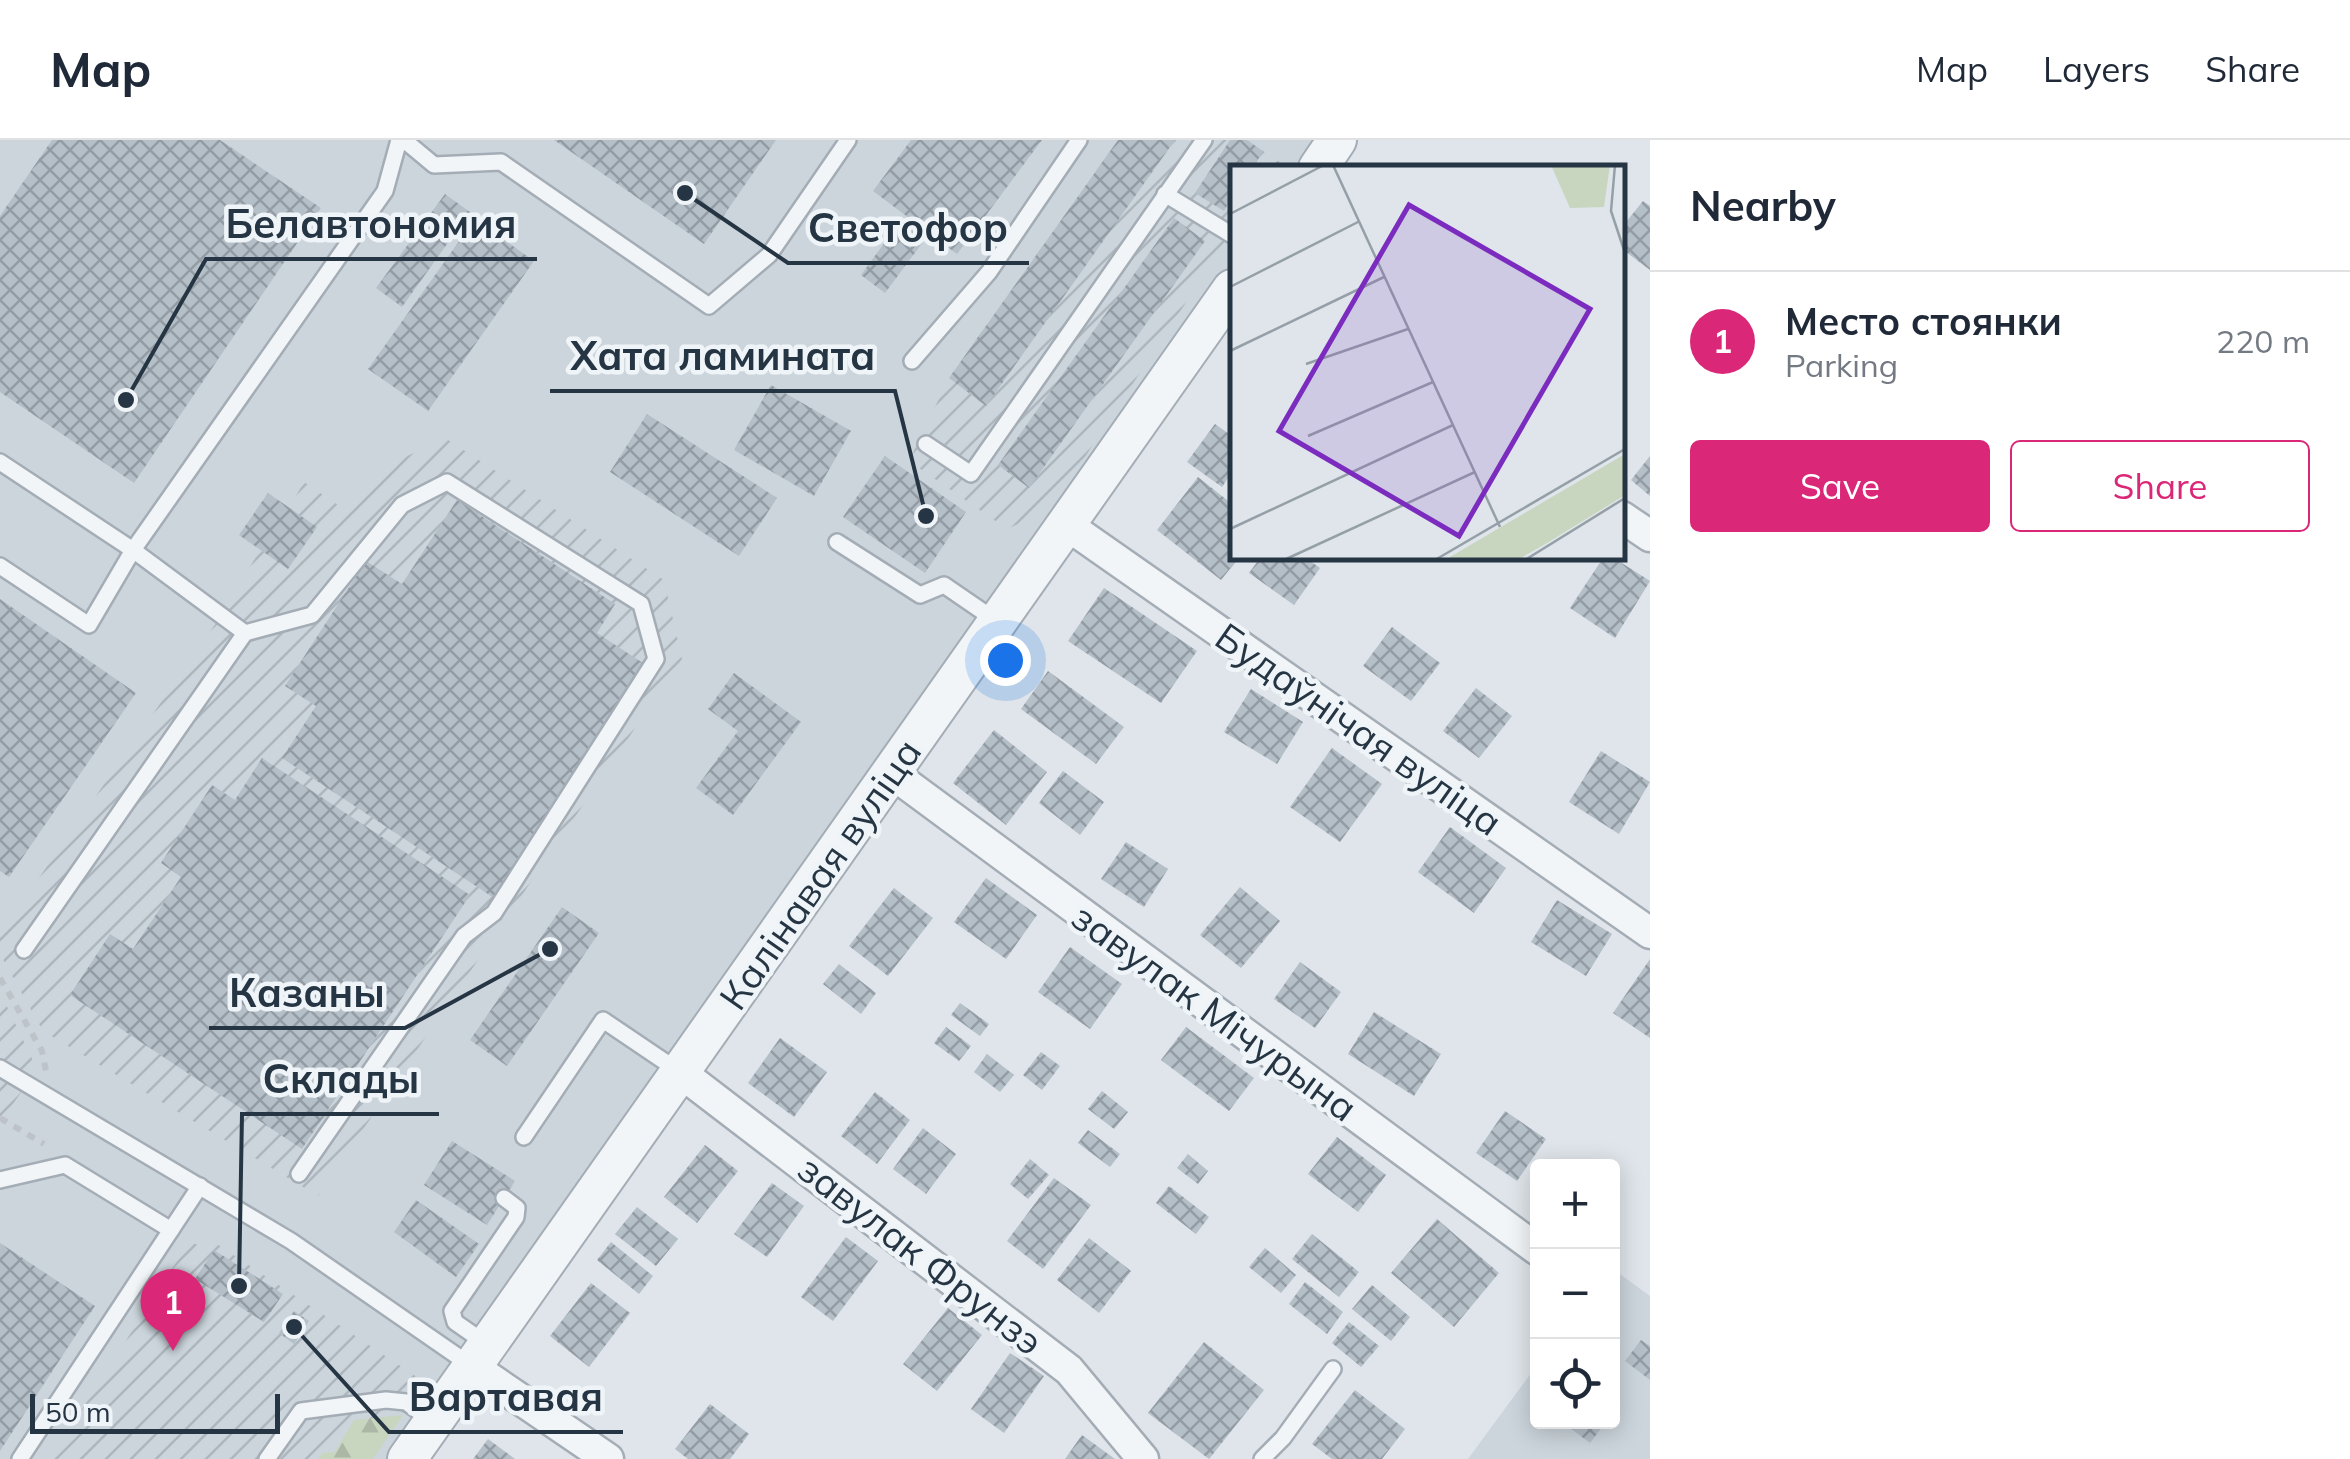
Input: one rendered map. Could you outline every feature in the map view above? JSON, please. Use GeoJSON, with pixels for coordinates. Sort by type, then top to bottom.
{"type":"FeatureCollection","features":[{"type":"Feature","properties":{"kind":"street"},"geometry":{"type":"LineString","coordinates":[[1320,165],[1337,140]]}},
{"type":"Feature","properties":{"kind":"street","name":"Калінавая вуліца"},"geometry":{"type":"LineString","coordinates":[[407,1459],[1230,292]]}},
{"type":"Feature","properties":{"kind":"street"},"geometry":{"type":"LineString","coordinates":[[1625,519],[1650,536]]}},
{"type":"Feature","properties":{"kind":"street","name":"Будаўнічая вуліца"},"geometry":{"type":"LineString","coordinates":[[1067,524],[1650,933]]}},
{"type":"Feature","properties":{"kind":"street","name":"завулак Мічурына"},"geometry":{"type":"LineString","coordinates":[[893,774],[1537,1249]]}},
{"type":"Feature","properties":{"kind":"street","name":"завулак Фрунзэ"},"geometry":{"type":"LineString","coordinates":[[680,1072],[1069,1370],[1144,1459]]}},
{"type":"Feature","properties":{"kind":"street"},"geometry":{"type":"LineString","coordinates":[[481,1356],[608,1459]]}},
{"type":"Feature","properties":{"kind":"lane"},"geometry":{"type":"LineString","coordinates":[[0,566],[89,624],[132,550],[385,190],[402,140],[434,164],[500,162],[708,306],[769,255],[848,140]]}},
{"type":"Feature","properties":{"kind":"lane"},"geometry":{"type":"LineString","coordinates":[[912,361],[989,272],[1078,140]]}},
{"type":"Feature","properties":{"kind":"lane"},"geometry":{"type":"LineString","coordinates":[[926,444],[972,474],[1204,140]]}},
{"type":"Feature","properties":{"kind":"lane"},"geometry":{"type":"LineString","coordinates":[[1166,194],[1230,235]]}},
{"type":"Feature","properties":{"kind":"lane"},"geometry":{"type":"LineString","coordinates":[[0,462],[132,550],[245,633]]}},
{"type":"Feature","properties":{"kind":"lane"},"geometry":{"type":"LineString","coordinates":[[24,950],[245,633],[312,615],[402,505],[447,482],[641,604],[656,659],[494,913],[464,936],[300,1174]]}},
{"type":"Feature","properties":{"kind":"lane"},"geometry":{"type":"LineString","coordinates":[[837,542],[920,595],[944,584],[998,622]]}},
{"type":"Feature","properties":{"kind":"lane"},"geometry":{"type":"LineString","coordinates":[[524,1137],[603,1020],[680,1072]]}},
{"type":"Feature","properties":{"kind":"lane"},"geometry":{"type":"LineString","coordinates":[[0,1068],[481,1356]]}},
{"type":"Feature","properties":{"kind":"lane"},"geometry":{"type":"LineString","coordinates":[[0,1180],[65,1164],[171,1230]]}},
{"type":"Feature","properties":{"kind":"lane"},"geometry":{"type":"LineString","coordinates":[[20,1459],[200,1186]]}},
{"type":"Feature","properties":{"kind":"lane"},"geometry":{"type":"LineString","coordinates":[[481,1356],[455,1322],[452,1310],[472,1266],[516,1218],[517,1208],[504,1198]]}},
{"type":"Feature","properties":{"kind":"lane"},"geometry":{"type":"LineString","coordinates":[[1262,1459],[1283,1438],[1333,1368]]}},
{"type":"Feature","properties":{"kind":"lane"},"geometry":{"type":"LineString","coordinates":[[267,1459],[301,1411],[386,1400],[406,1402],[433,1422]]}},
{"type":"Feature","properties":{"kind":"path"},"geometry":{"type":"LineString","coordinates":[[0,978],[42,1051],[51,1096]]}},
{"type":"Feature","properties":{"kind":"path"},"geometry":{"type":"LineString","coordinates":[[0,1118],[42,1145],[63,1138],[86,1117]]}},
{"type":"Feature","properties":{"kind":"shaded area"},"geometry":{"type":"Polygon","coordinates":[[[0,140],[1324,140],[1305,165],[1230,165],[1230,272],[392,1459],[0,1459],[0,140]]]}},
{"type":"Feature","properties":{"kind":"shaded area"},"geometry":{"type":"Polygon","coordinates":[[[1118,140],[1247,140],[1280,162],[1230,165],[1230,235],[1051,509],[1007,529],[909,461],[949,378],[1118,140]]]}},
{"type":"Feature","properties":{"kind":"shaded area"},"geometry":{"type":"Polygon","coordinates":[[[445,438],[664,580],[682,659],[318,1196],[43,1031],[0,954],[0,934],[221,616],[260,550],[239,535],[268,493],[289,508],[304,482],[344,509],[370,474],[445,438]]]}},
{"type":"Feature","properties":{"kind":"shaded area"},"geometry":{"type":"Polygon","coordinates":[[[0,992],[37,1069],[0,1123],[0,992]]]}},
{"type":"Feature","properties":{"kind":"shaded area"},"geometry":{"type":"Polygon","coordinates":[[[211,1240],[444,1395],[424,1425],[400,1411],[367,1459],[50,1459],[190,1241],[205,1249],[211,1240]]]}},
{"type":"Feature","properties":{"kind":"shaded area"},"geometry":{"type":"Polygon","coordinates":[[[1620,1274],[1650,1296],[1650,1459],[1468,1459],[1530,1375],[1530,1429],[1620,1429],[1620,1274]]]}},
{"type":"Feature","properties":{"kind":"green space"},"geometry":{"type":"Polygon","coordinates":[[[403,1415],[373,1459],[318,1459],[322,1453],[335,1452],[354,1420],[403,1415]]]}},
{"type":"Feature","properties":{"kind":"building"},"geometry":{"type":"Polygon","coordinates":[[[52,140],[220,140],[321,208],[134,483],[0,392],[0,216],[52,140]]]}},
{"type":"Feature","properties":{"kind":"building"},"geometry":{"type":"Polygon","coordinates":[[[554,140],[776,140],[704,244],[554,140]]]}},
{"type":"Feature","properties":{"kind":"building"},"geometry":{"type":"Polygon","coordinates":[[[911,140],[1042,140],[957,254],[873,191],[911,140]]]}},
{"type":"Feature","properties":{"kind":"building"},"geometry":{"type":"Polygon","coordinates":[[[1118,140],[1175,140],[986,406],[949,378],[1118,140]]]}},
{"type":"Feature","properties":{"kind":"building"},"geometry":{"type":"Polygon","coordinates":[[[1230,140],[1247,140],[1263,151],[1255,165],[1230,165],[1230,201],[1224,211],[1195,193],[1230,140]]]}},
{"type":"Feature","properties":{"kind":"building"},"geometry":{"type":"Polygon","coordinates":[[[445,194],[470,212],[402,307],[376,288],[445,194]]]}},
{"type":"Feature","properties":{"kind":"building"},"geometry":{"type":"Polygon","coordinates":[[[1643,201],[1650,206],[1650,270],[1625,251],[1625,223],[1643,201]]]}},
{"type":"Feature","properties":{"kind":"building"},"geometry":{"type":"Polygon","coordinates":[[[1174,218],[1205,241],[1029,488],[998,465],[1174,218]]]}},
{"type":"Feature","properties":{"kind":"building"},"geometry":{"type":"Polygon","coordinates":[[[475,219],[534,261],[428,411],[368,369],[475,219]]]}},
{"type":"Feature","properties":{"kind":"building"},"geometry":{"type":"Polygon","coordinates":[[[901,220],[926,238],[885,293],[861,275],[901,220]]]}},
{"type":"Feature","properties":{"kind":"building"},"geometry":{"type":"Polygon","coordinates":[[[771,385],[851,431],[814,496],[734,450],[771,385]]]}},
{"type":"Feature","properties":{"kind":"building"},"geometry":{"type":"Polygon","coordinates":[[[647,414],[777,498],[739,556],[610,472],[647,414]]]}},
{"type":"Feature","properties":{"kind":"building"},"geometry":{"type":"Polygon","coordinates":[[[1215,424],[1230,435],[1230,475],[1222,487],[1187,462],[1215,424]]]}},
{"type":"Feature","properties":{"kind":"building"},"geometry":{"type":"Polygon","coordinates":[[[885,456],[966,512],[925,573],[843,517],[885,456]]]}},
{"type":"Feature","properties":{"kind":"building"},"geometry":{"type":"Polygon","coordinates":[[[1650,456],[1650,496],[1631,480],[1650,456]]]}},
{"type":"Feature","properties":{"kind":"building"},"geometry":{"type":"Polygon","coordinates":[[[1198,477],[1230,502],[1230,560],[1237,560],[1221,580],[1157,530],[1198,477]]]}},
{"type":"Feature","properties":{"kind":"building"},"geometry":{"type":"Polygon","coordinates":[[[268,493],[317,527],[288,569],[239,535],[268,493]]]}},
{"type":"Feature","properties":{"kind":"building"},"geometry":{"type":"Polygon","coordinates":[[[457,500],[615,604],[597,633],[646,665],[494,898],[282,758],[316,706],[285,686],[366,561],[402,584],[457,500]]]}},
{"type":"Feature","properties":{"kind":"building"},"geometry":{"type":"Polygon","coordinates":[[[1259,560],[1309,560],[1320,568],[1294,605],[1249,573],[1259,560]]]}},
{"type":"Feature","properties":{"kind":"building"},"geometry":{"type":"Polygon","coordinates":[[[1602,560],[1617,560],[1650,581],[1615,638],[1570,608],[1602,560]]]}},
{"type":"Feature","properties":{"kind":"building"},"geometry":{"type":"Polygon","coordinates":[[[1104,588],[1197,651],[1161,703],[1068,641],[1104,588]]]}},
{"type":"Feature","properties":{"kind":"building"},"geometry":{"type":"Polygon","coordinates":[[[0,599],[136,693],[9,877],[0,871],[0,599]]]}},
{"type":"Feature","properties":{"kind":"building"},"geometry":{"type":"Polygon","coordinates":[[[1392,627],[1440,663],[1411,701],[1363,666],[1392,627]]]}},
{"type":"Feature","properties":{"kind":"building"},"geometry":{"type":"Polygon","coordinates":[[[1048,671],[1124,727],[1096,764],[1021,709],[1048,671]]]}},
{"type":"Feature","properties":{"kind":"building"},"geometry":{"type":"Polygon","coordinates":[[[734,673],[801,722],[733,815],[696,788],[738,731],[708,709],[734,673]]]}},
{"type":"Feature","properties":{"kind":"building"},"geometry":{"type":"Polygon","coordinates":[[[1476,688],[1512,716],[1479,758],[1443,731],[1476,688]]]}},
{"type":"Feature","properties":{"kind":"building"},"geometry":{"type":"Polygon","coordinates":[[[1251,689],[1303,722],[1277,764],[1224,732],[1251,689]]]}},
{"type":"Feature","properties":{"kind":"building"},"geometry":{"type":"Polygon","coordinates":[[[994,730],[1047,772],[1006,825],[953,783],[994,730]]]}},
{"type":"Feature","properties":{"kind":"building"},"geometry":{"type":"Polygon","coordinates":[[[1332,748],[1382,784],[1340,842],[1290,807],[1332,748]]]}},
{"type":"Feature","properties":{"kind":"building"},"geometry":{"type":"Polygon","coordinates":[[[1601,751],[1650,782],[1619,834],[1569,802],[1601,751]]]}},
{"type":"Feature","properties":{"kind":"building"},"geometry":{"type":"Polygon","coordinates":[[[262,758],[470,895],[302,1149],[70,995],[110,934],[133,949],[181,877],[161,863],[212,785],[235,800],[262,758]]]}},
{"type":"Feature","properties":{"kind":"building"},"geometry":{"type":"Polygon","coordinates":[[[1063,771],[1104,802],[1080,835],[1039,803],[1063,771]]]}},
{"type":"Feature","properties":{"kind":"building"},"geometry":{"type":"Polygon","coordinates":[[[1450,827],[1506,868],[1474,913],[1418,872],[1450,827]]]}},
{"type":"Feature","properties":{"kind":"building"},"geometry":{"type":"Polygon","coordinates":[[[1126,842],[1168,869],[1144,907],[1101,879],[1126,842]]]}},
{"type":"Feature","properties":{"kind":"building"},"geometry":{"type":"Polygon","coordinates":[[[986,878],[1037,915],[1006,959],[954,922],[986,878]]]}},
{"type":"Feature","properties":{"kind":"building"},"geometry":{"type":"Polygon","coordinates":[[[1240,887],[1280,921],[1241,968],[1200,935],[1240,887]]]}},
{"type":"Feature","properties":{"kind":"building"},"geometry":{"type":"Polygon","coordinates":[[[894,888],[933,918],[888,976],[849,946],[894,888]]]}},
{"type":"Feature","properties":{"kind":"building"},"geometry":{"type":"Polygon","coordinates":[[[1557,900],[1612,934],[1586,976],[1531,942],[1557,900]]]}},
{"type":"Feature","properties":{"kind":"building"},"geometry":{"type":"Polygon","coordinates":[[[562,907],[599,933],[507,1066],[470,1040],[562,907]]]}},
{"type":"Feature","properties":{"kind":"building"},"geometry":{"type":"Polygon","coordinates":[[[1070,947],[1122,984],[1090,1029],[1038,992],[1070,947]]]}},
{"type":"Feature","properties":{"kind":"building"},"geometry":{"type":"Polygon","coordinates":[[[1650,959],[1650,1038],[1613,1013],[1650,959]]]}},
{"type":"Feature","properties":{"kind":"building"},"geometry":{"type":"Polygon","coordinates":[[[1300,962],[1341,992],[1315,1028],[1274,999],[1300,962]]]}},
{"type":"Feature","properties":{"kind":"building"},"geometry":{"type":"Polygon","coordinates":[[[839,964],[876,993],[861,1014],[823,984],[839,964]]]}},
{"type":"Feature","properties":{"kind":"building"},"geometry":{"type":"Polygon","coordinates":[[[960,1003],[989,1024],[980,1036],[951,1015],[960,1003]]]}},
{"type":"Feature","properties":{"kind":"building"},"geometry":{"type":"Polygon","coordinates":[[[1374,1012],[1441,1054],[1414,1096],[1348,1054],[1374,1012]]]}},
{"type":"Feature","properties":{"kind":"building"},"geometry":{"type":"Polygon","coordinates":[[[946,1027],[971,1046],[959,1061],[934,1043],[946,1027]]]}},
{"type":"Feature","properties":{"kind":"building"},"geometry":{"type":"Polygon","coordinates":[[[1186,1027],[1254,1078],[1229,1111],[1161,1060],[1186,1027]]]}},
{"type":"Feature","properties":{"kind":"building"},"geometry":{"type":"Polygon","coordinates":[[[780,1038],[827,1072],[794,1117],[748,1083],[780,1038]]]}},
{"type":"Feature","properties":{"kind":"building"},"geometry":{"type":"Polygon","coordinates":[[[1041,1052],[1060,1066],[1042,1090],[1023,1075],[1041,1052]]]}},
{"type":"Feature","properties":{"kind":"building"},"geometry":{"type":"Polygon","coordinates":[[[987,1054],[1014,1075],[1000,1092],[974,1072],[987,1054]]]}},
{"type":"Feature","properties":{"kind":"building"},"geometry":{"type":"Polygon","coordinates":[[[1102,1091],[1128,1112],[1114,1129],[1088,1109],[1102,1091]]]}},
{"type":"Feature","properties":{"kind":"building"},"geometry":{"type":"Polygon","coordinates":[[[875,1092],[910,1120],[877,1164],[841,1136],[875,1092]]]}},
{"type":"Feature","properties":{"kind":"building"},"geometry":{"type":"Polygon","coordinates":[[[1505,1111],[1546,1139],[1517,1181],[1476,1153],[1505,1111]]]}},
{"type":"Feature","properties":{"kind":"building"},"geometry":{"type":"Polygon","coordinates":[[[923,1128],[956,1154],[926,1194],[893,1169],[923,1128]]]}},
{"type":"Feature","properties":{"kind":"building"},"geometry":{"type":"Polygon","coordinates":[[[1088,1130],[1120,1154],[1110,1167],[1078,1143],[1088,1130]]]}},
{"type":"Feature","properties":{"kind":"building"},"geometry":{"type":"Polygon","coordinates":[[[1337,1137],[1386,1175],[1358,1212],[1308,1174],[1337,1137]]]}},
{"type":"Feature","properties":{"kind":"building"},"geometry":{"type":"Polygon","coordinates":[[[452,1141],[515,1181],[487,1225],[424,1185],[452,1141]]]}},
{"type":"Feature","properties":{"kind":"building"},"geometry":{"type":"Polygon","coordinates":[[[705,1145],[738,1171],[697,1223],[664,1197],[705,1145]]]}},
{"type":"Feature","properties":{"kind":"building"},"geometry":{"type":"Polygon","coordinates":[[[1188,1154],[1208,1171],[1198,1184],[1177,1168],[1188,1154]]]}},
{"type":"Feature","properties":{"kind":"building"},"geometry":{"type":"Polygon","coordinates":[[[1030,1159],[1049,1175],[1028,1199],[1010,1184],[1030,1159]]]}},
{"type":"Feature","properties":{"kind":"building"},"geometry":{"type":"Polygon","coordinates":[[[1054,1178],[1091,1205],[1043,1269],[1007,1241],[1054,1178]]]}},
{"type":"Feature","properties":{"kind":"building"},"geometry":{"type":"Polygon","coordinates":[[[772,1183],[804,1206],[767,1257],[734,1234],[772,1183]]]}},
{"type":"Feature","properties":{"kind":"building"},"geometry":{"type":"Polygon","coordinates":[[[1169,1186],[1209,1217],[1196,1234],[1156,1203],[1169,1186]]]}},
{"type":"Feature","properties":{"kind":"building"},"geometry":{"type":"Polygon","coordinates":[[[416,1200],[479,1244],[456,1277],[394,1232],[416,1200]]]}},
{"type":"Feature","properties":{"kind":"building"},"geometry":{"type":"Polygon","coordinates":[[[637,1207],[678,1239],[656,1266],[615,1234],[637,1207]]]}},
{"type":"Feature","properties":{"kind":"building"},"geometry":{"type":"Polygon","coordinates":[[[1437,1219],[1499,1273],[1454,1327],[1391,1273],[1437,1219]]]}},
{"type":"Feature","properties":{"kind":"building"},"geometry":{"type":"Polygon","coordinates":[[[1312,1234],[1359,1272],[1339,1297],[1292,1259],[1312,1234]]]}},
{"type":"Feature","properties":{"kind":"building"},"geometry":{"type":"Polygon","coordinates":[[[846,1237],[878,1261],[833,1321],[801,1297],[846,1237]]]}},
{"type":"Feature","properties":{"kind":"building"},"geometry":{"type":"Polygon","coordinates":[[[1089,1238],[1131,1271],[1099,1313],[1057,1280],[1089,1238]]]}},
{"type":"Feature","properties":{"kind":"building"},"geometry":{"type":"Polygon","coordinates":[[[611,1242],[653,1276],[639,1294],[597,1260],[611,1242]]]}},
{"type":"Feature","properties":{"kind":"building"},"geometry":{"type":"Polygon","coordinates":[[[0,1243],[95,1306],[0,1451],[0,1243]]]}},
{"type":"Feature","properties":{"kind":"building"},"geometry":{"type":"Polygon","coordinates":[[[1265,1248],[1296,1275],[1281,1293],[1249,1267],[1265,1248]]]}},
{"type":"Feature","properties":{"kind":"building"},"geometry":{"type":"Polygon","coordinates":[[[214,1250],[283,1294],[264,1322],[195,1279],[214,1250]]]}},
{"type":"Feature","properties":{"kind":"building"},"geometry":{"type":"Polygon","coordinates":[[[1305,1282],[1343,1312],[1327,1334],[1289,1304],[1305,1282]]]}},
{"type":"Feature","properties":{"kind":"building"},"geometry":{"type":"Polygon","coordinates":[[[591,1283],[630,1313],[589,1367],[550,1336],[591,1283]]]}},
{"type":"Feature","properties":{"kind":"building"},"geometry":{"type":"Polygon","coordinates":[[[1372,1285],[1410,1317],[1391,1341],[1352,1309],[1372,1285]]]}},
{"type":"Feature","properties":{"kind":"building"},"geometry":{"type":"Polygon","coordinates":[[[948,1308],[982,1335],[937,1391],[903,1364],[948,1308]]]}},
{"type":"Feature","properties":{"kind":"building"},"geometry":{"type":"Polygon","coordinates":[[[294,1311],[309,1321],[294,1344],[279,1333],[294,1311]]]}},
{"type":"Feature","properties":{"kind":"building"},"geometry":{"type":"Polygon","coordinates":[[[1349,1322],[1379,1346],[1361,1367],[1332,1343],[1349,1322]]]}},
{"type":"Feature","properties":{"kind":"building"},"geometry":{"type":"Polygon","coordinates":[[[1641,1340],[1650,1346],[1650,1380],[1625,1361],[1641,1340]]]}},
{"type":"Feature","properties":{"kind":"building"},"geometry":{"type":"Polygon","coordinates":[[[1204,1342],[1264,1390],[1209,1459],[1148,1413],[1204,1342]]]}},
{"type":"Feature","properties":{"kind":"building"},"geometry":{"type":"Polygon","coordinates":[[[1010,1353],[1044,1376],[1004,1433],[971,1409],[1010,1353]]]}},
{"type":"Feature","properties":{"kind":"building"},"geometry":{"type":"Polygon","coordinates":[[[1355,1390],[1405,1429],[1382,1459],[1332,1459],[1312,1444],[1355,1390]]]}},
{"type":"Feature","properties":{"kind":"building"},"geometry":{"type":"Polygon","coordinates":[[[710,1404],[749,1434],[730,1459],[688,1459],[675,1449],[710,1404]]]}},
{"type":"Feature","properties":{"kind":"building"},"geometry":{"type":"Polygon","coordinates":[[[1571,1429],[1601,1429],[1590,1443],[1571,1429]]]}},
{"type":"Feature","properties":{"kind":"building"},"geometry":{"type":"Polygon","coordinates":[[[1082,1435],[1115,1459],[1065,1459],[1082,1435]]]}},
{"type":"Feature","properties":{"kind":"building"},"geometry":{"type":"Polygon","coordinates":[[[488,1439],[515,1459],[473,1459],[488,1439]]]}},
{"type":"Feature","properties":{"kind":"place","name":"Светофор"},"geometry":{"type":"Point","coordinates":[685,193]}},
{"type":"Feature","properties":{"kind":"place","name":"Белавтономия"},"geometry":{"type":"Point","coordinates":[126,400]}},
{"type":"Feature","properties":{"kind":"place","name":"Хата ламината"},"geometry":{"type":"Point","coordinates":[926,516]}},
{"type":"Feature","properties":{"kind":"place","name":"Казаны"},"geometry":{"type":"Point","coordinates":[550,949]}},
{"type":"Feature","properties":{"kind":"place","name":"Склады"},"geometry":{"type":"Point","coordinates":[239,1286]}},
{"type":"Feature","properties":{"kind":"place","name":"Вартавая"},"geometry":{"type":"Point","coordinates":[294,1327]}},
{"type":"Feature","properties":{"kind":"place","name":"Место стоянки"},"geometry":{"type":"Point","coordinates":[173,1351]}}]}
